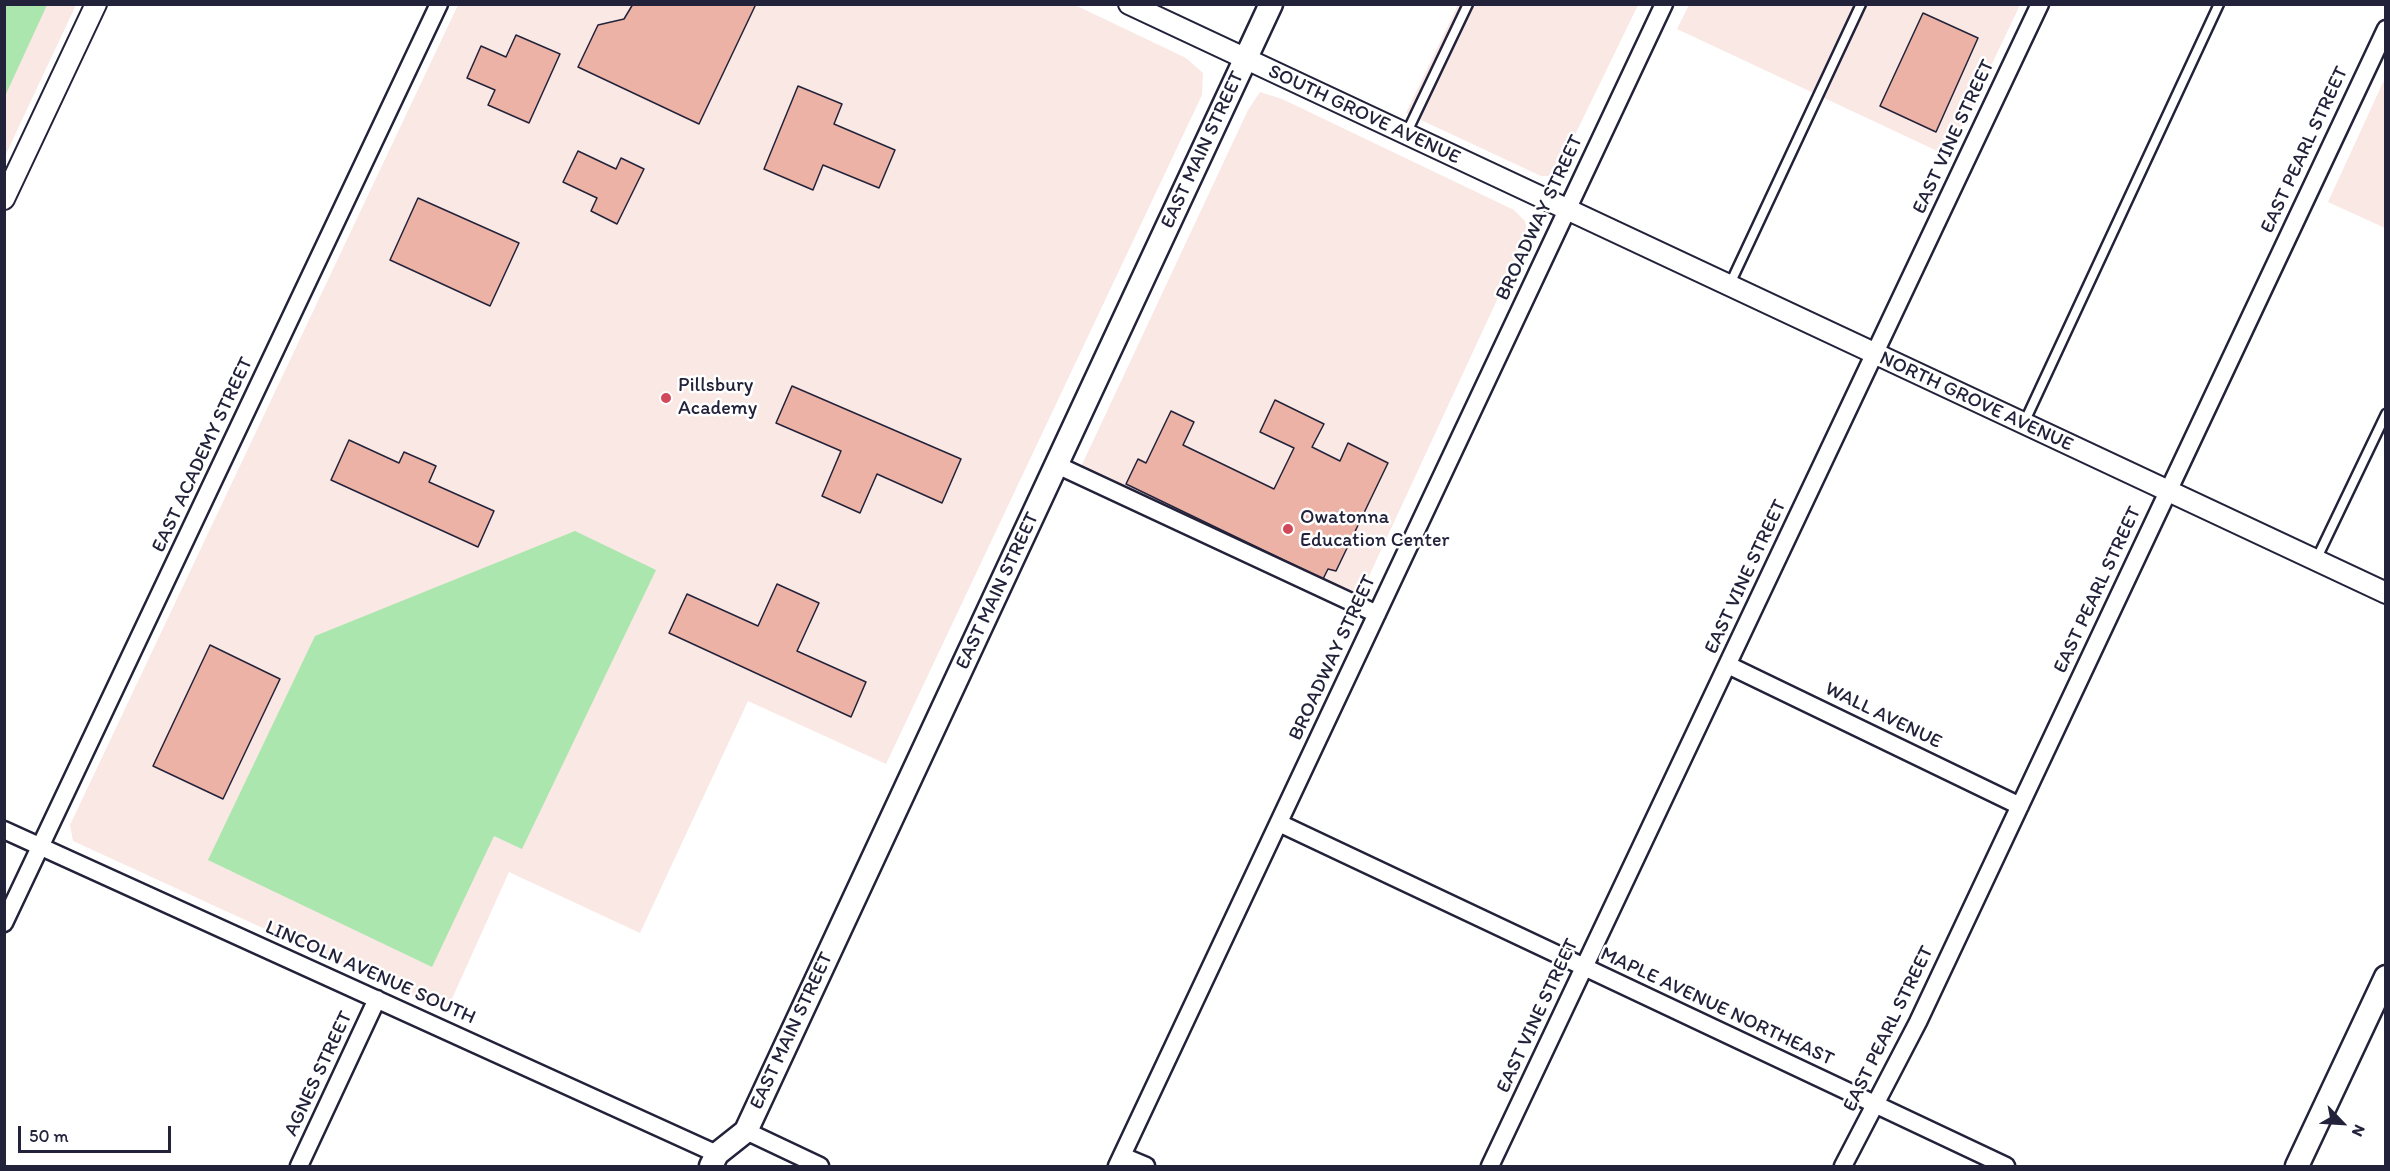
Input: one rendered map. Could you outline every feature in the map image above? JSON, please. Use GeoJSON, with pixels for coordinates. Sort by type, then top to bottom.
{"type":"FeatureCollection","features":[{"type":"Feature","properties":{"kind":"main road","name":"EAST MAIN STREET"},"geometry":{"type":"LineString","coordinates":[[714,1160],[746,1131],[1271,4]]}},
{"type":"Feature","properties":{"kind":"main road"},"geometry":{"type":"LineString","coordinates":[[2297,1167],[2385,977]]}},
{"type":"Feature","properties":{"kind":"street"},"geometry":{"type":"LineString","coordinates":[[4,199],[96,4]]}},
{"type":"Feature","properties":{"kind":"street","name":"EAST ACADEMY STREET"},"geometry":{"type":"LineString","coordinates":[[4,923],[439,4]]}},
{"type":"Feature","properties":{"kind":"street","name":"SOUTH GROVE AVENUE"},"geometry":{"type":"LineString","coordinates":[[1129,4],[1567,210]]}},
{"type":"Feature","properties":{"kind":"street","name":"BROADWAY STREET"},"geometry":{"type":"LineString","coordinates":[[1120,1161],[1664,4]]}},
{"type":"Feature","properties":{"kind":"street","name":"EAST VINE STREET"},"geometry":{"type":"LineString","coordinates":[[1490,1167],[2040,4]]}},
{"type":"Feature","properties":{"kind":"street","name":"EAST PEARL STREET"},"geometry":{"type":"LineString","coordinates":[[1843,1167],[1876,1105],[2020,806],[2385,29]]}},
{"type":"Feature","properties":{"kind":"street","name":"NORTH GROVE AVENUE"},"geometry":{"type":"LineString","coordinates":[[1567,210],[2385,593]]}},
{"type":"Feature","properties":{"kind":"street"},"geometry":{"type":"LineString","coordinates":[[1057,465],[1377,614]]}},
{"type":"Feature","properties":{"kind":"street","name":"WALL AVENUE"},"geometry":{"type":"LineString","coordinates":[[1728,665],[2020,806]]}},
{"type":"Feature","properties":{"kind":"street","name":"MAPLE AVENUE NORTHEAST"},"geometry":{"type":"LineString","coordinates":[[1279,824],[2006,1167]]}},
{"type":"Feature","properties":{"kind":"street","name":"LINCOLN AVENUE SOUTH"},"geometry":{"type":"LineString","coordinates":[[4,830],[377,999],[714,1160]]}},
{"type":"Feature","properties":{"kind":"street","name":"AGNES STREET"},"geometry":{"type":"LineString","coordinates":[[299,1167],[377,999]]}},
{"type":"Feature","properties":{"kind":"street"},"geometry":{"type":"LineString","coordinates":[[746,1131],[820,1167]]}},
{"type":"Feature","properties":{"kind":"street"},"geometry":{"type":"LineString","coordinates":[[1120,1161],[1146,1167]]}},
{"type":"Feature","properties":{"kind":"lane"},"geometry":{"type":"LineString","coordinates":[[1406,134],[1467,4]]}},
{"type":"Feature","properties":{"kind":"lane"},"geometry":{"type":"LineString","coordinates":[[1729,286],[1862,4]]}},
{"type":"Feature","properties":{"kind":"lane"},"geometry":{"type":"LineString","coordinates":[[2023,424],[2219,4]]}},
{"type":"Feature","properties":{"kind":"lane"},"geometry":{"type":"LineString","coordinates":[[2316,561],[2385,414]]}},
{"type":"Feature","properties":{"kind":"shaded area"},"geometry":{"type":"Polygon","coordinates":[[[5,5],[76,5],[5,156],[5,5]]]}},
{"type":"Feature","properties":{"kind":"shaded area","name":"Pillsbury Academy"},"geometry":{"type":"Polygon","coordinates":[[[458,5],[1075,5],[1186,58],[1203,73],[1202,95],[886,764],[748,701],[640,933],[509,872],[446,1012],[73,841],[70,825],[458,5]]]}},
{"type":"Feature","properties":{"kind":"shaded area"},"geometry":{"type":"Polygon","coordinates":[[[1458,5],[1638,5],[1555,176],[1541,176],[1406,113],[1458,5]]]}},
{"type":"Feature","properties":{"kind":"shaded area"},"geometry":{"type":"Polygon","coordinates":[[[1689,5],[2020,5],[1948,156],[1677,29],[1689,5]]]}},
{"type":"Feature","properties":{"kind":"shaded area"},"geometry":{"type":"Polygon","coordinates":[[[2385,78],[2386,228],[2328,202],[2385,78]]]}},
{"type":"Feature","properties":{"kind":"shaded area"},"geometry":{"type":"Polygon","coordinates":[[[1260,92],[1282,99],[1514,210],[1525,221],[1528,233],[1357,602],[1079,471],[1248,110],[1260,92]]]}},
{"type":"Feature","properties":{"kind":"green space"},"geometry":{"type":"Polygon","coordinates":[[[4,5],[47,5],[5,96],[4,5]]]}},
{"type":"Feature","properties":{"kind":"green space"},"geometry":{"type":"Polygon","coordinates":[[[575,531],[656,570],[522,849],[494,836],[432,967],[208,860],[315,636],[575,531]]]}},
{"type":"Feature","properties":{"kind":"building"},"geometry":{"type":"Polygon","coordinates":[[[633,4],[756,4],[699,124],[578,67],[598,25],[624,19],[633,4]]]}},
{"type":"Feature","properties":{"kind":"building"},"geometry":{"type":"Polygon","coordinates":[[[1923,13],[1978,38],[1936,132],[1880,106],[1923,13]]]}},
{"type":"Feature","properties":{"kind":"building"},"geometry":{"type":"Polygon","coordinates":[[[516,35],[560,54],[529,123],[488,105],[495,90],[467,78],[481,46],[506,57],[516,35]]]}},
{"type":"Feature","properties":{"kind":"building"},"geometry":{"type":"Polygon","coordinates":[[[798,86],[842,104],[834,124],[895,150],[879,188],[823,165],[813,190],[764,169],[798,86]]]}},
{"type":"Feature","properties":{"kind":"building"},"geometry":{"type":"Polygon","coordinates":[[[578,151],[616,169],[621,158],[644,169],[617,224],[591,211],[597,198],[563,182],[578,151]]]}},
{"type":"Feature","properties":{"kind":"building"},"geometry":{"type":"Polygon","coordinates":[[[418,198],[519,243],[490,306],[390,260],[418,198]]]}},
{"type":"Feature","properties":{"kind":"building"},"geometry":{"type":"Polygon","coordinates":[[[792,386],[961,459],[942,503],[877,474],[860,513],[822,496],[841,451],[776,423],[792,386]]]}},
{"type":"Feature","properties":{"kind":"building","name":"Owatonna Education Center"},"geometry":{"type":"Polygon","coordinates":[[[1275,400],[1324,424],[1312,447],[1340,461],[1348,443],[1388,463],[1336,571],[1328,569],[1323,579],[1126,484],[1138,459],[1146,463],[1171,411],[1194,422],[1183,445],[1274,489],[1294,448],[1260,432],[1275,400]]]}},
{"type":"Feature","properties":{"kind":"building"},"geometry":{"type":"Polygon","coordinates":[[[349,440],[399,463],[404,452],[436,466],[429,482],[494,511],[478,547],[331,480],[349,440]]]}},
{"type":"Feature","properties":{"kind":"building"},"geometry":{"type":"Polygon","coordinates":[[[777,584],[819,603],[797,651],[866,682],[851,717],[669,633],[687,594],[758,626],[777,584]]]}},
{"type":"Feature","properties":{"kind":"building"},"geometry":{"type":"Polygon","coordinates":[[[210,645],[280,679],[223,799],[153,766],[210,645]]]}},
{"type":"Feature","properties":{"kind":"place","name":"Pillsbury Academy"},"geometry":{"type":"Point","coordinates":[666,398]}},
{"type":"Feature","properties":{"kind":"place","name":"Owatonna Education Center"},"geometry":{"type":"Point","coordinates":[1288,529]}}]}
